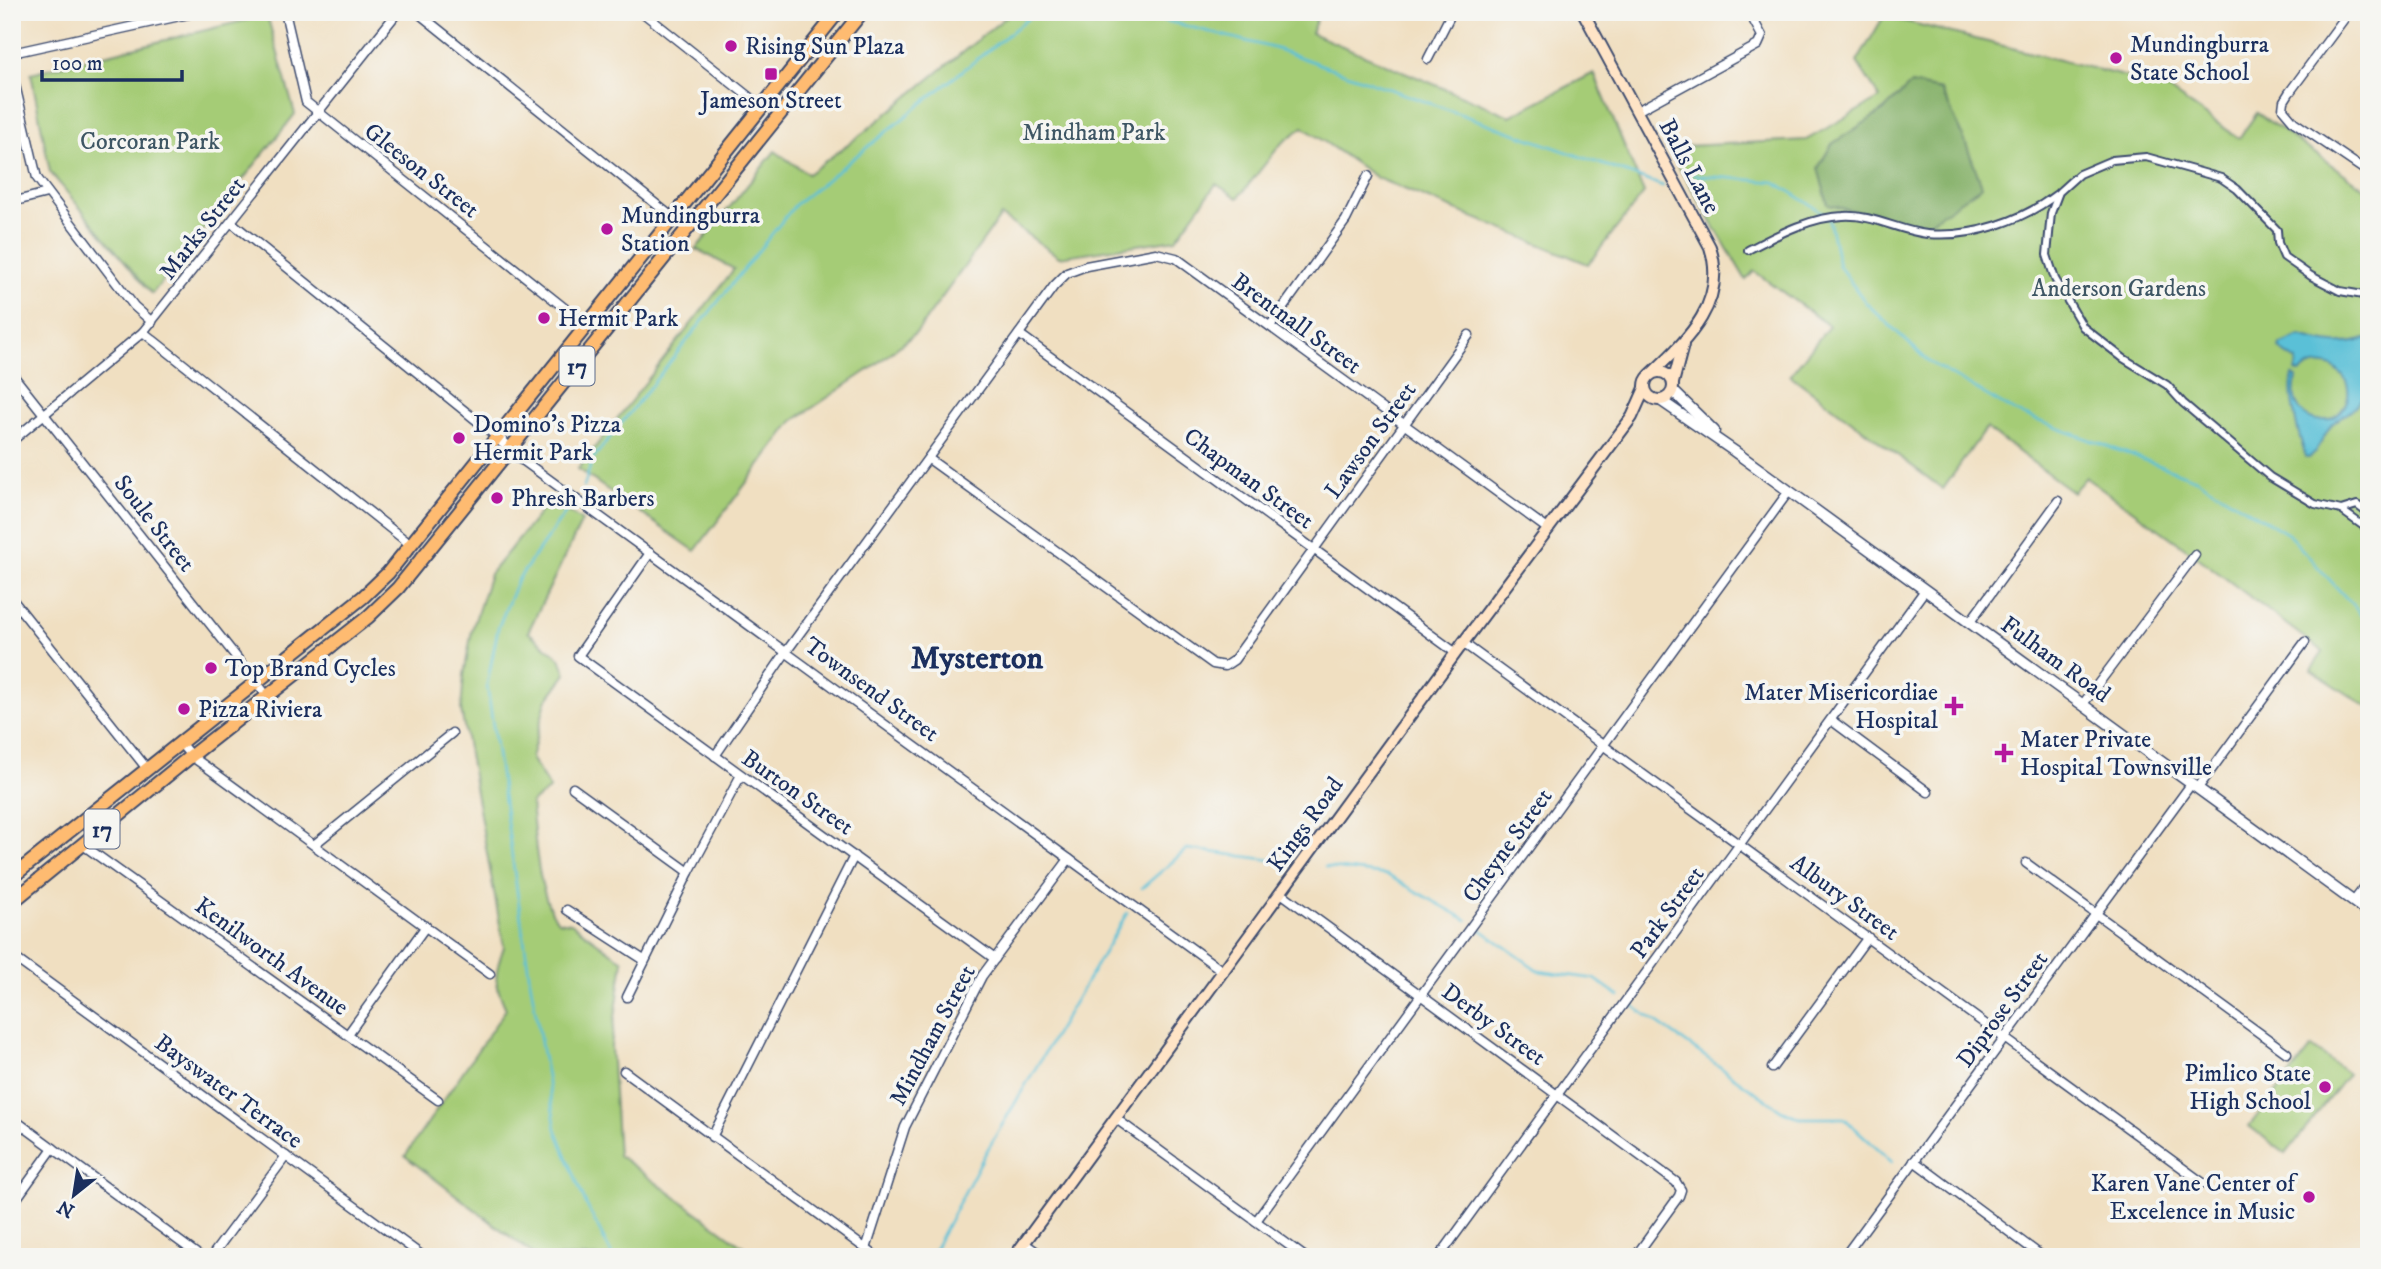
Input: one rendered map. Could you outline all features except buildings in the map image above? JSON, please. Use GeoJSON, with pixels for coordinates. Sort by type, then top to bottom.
{"type":"FeatureCollection","features":[{"type":"Feature","properties":{"kind":"main road","name":"17"},"geometry":{"type":"LineString","coordinates":[[12,877],[376,586],[838,12]]}},
{"type":"Feature","properties":{"kind":"main road","name":"17"},"geometry":{"type":"LineString","coordinates":[[12,902],[191,756],[368,617],[398,588],[862,12]]}},
{"type":"Feature","properties":{"kind":"main road","name":"Balls Lane"},"geometry":{"type":"LineString","coordinates":[[1583,12],[1710,247],[1715,267],[1713,294],[1709,305],[1684,343],[1650,375]]}},
{"type":"Feature","properties":{"kind":"main road","name":"Balls Lane"},"geometry":{"type":"LineString","coordinates":[[1673,387],[1684,343]]}},
{"type":"Feature","properties":{"kind":"main road"},"geometry":{"type":"LineString","coordinates":[[1664,373],[1673,387],[1670,396],[1658,400],[1646,393],[1644,388],[1650,375],[1664,373]]}},
{"type":"Feature","properties":{"kind":"main road","name":"Kings Road"},"geometry":{"type":"LineString","coordinates":[[1014,1257],[1463,643],[1632,417],[1644,388]]}},
{"type":"Feature","properties":{"kind":"main road","name":"Kings Road"},"geometry":{"type":"LineString","coordinates":[[1632,417],[1658,400]]}},
{"type":"Feature","properties":{"kind":"street"},"geometry":{"type":"LineString","coordinates":[[12,53],[198,12]]}},
{"type":"Feature","properties":{"kind":"street","name":"Gleeson Street"},"geometry":{"type":"LineString","coordinates":[[285,12],[306,102],[587,326]]}},
{"type":"Feature","properties":{"kind":"street"},"geometry":{"type":"LineString","coordinates":[[417,12],[687,229]]}},
{"type":"Feature","properties":{"kind":"street"},"geometry":{"type":"LineString","coordinates":[[642,12],[763,108]]}},
{"type":"Feature","properties":{"kind":"street"},"geometry":{"type":"LineString","coordinates":[[1428,59],[1452,12]]}},
{"type":"Feature","properties":{"kind":"street"},"geometry":{"type":"LineString","coordinates":[[1637,111],[1758,45],[1762,36],[1749,12]]}},
{"type":"Feature","properties":{"kind":"street"},"geometry":{"type":"LineString","coordinates":[[2349,12],[2289,93],[2283,109],[2294,122],[2369,173]]}},
{"type":"Feature","properties":{"kind":"street","name":"Marks Street"},"geometry":{"type":"LineString","coordinates":[[12,441],[46,416],[152,322],[397,13]]}},
{"type":"Feature","properties":{"kind":"street"},"geometry":{"type":"LineString","coordinates":[[12,72],[37,178],[134,306],[152,322]]}},
{"type":"Feature","properties":{"kind":"street"},"geometry":{"type":"LineString","coordinates":[[1748,250],[1795,228],[1846,215],[1926,234],[1969,232],[2021,217],[2042,206],[2079,174],[2112,160],[2146,158],[2221,178],[2237,189],[2277,230],[2278,243],[2284,257],[2311,276],[2340,291],[2369,296]]}},
{"type":"Feature","properties":{"kind":"street"},"geometry":{"type":"LineString","coordinates":[[1270,326],[1346,220],[1368,176]]}},
{"type":"Feature","properties":{"kind":"street"},"geometry":{"type":"LineString","coordinates":[[2059,192],[2051,213],[2047,255],[2055,279],[2082,327],[2123,358],[2166,385],[2183,403],[2270,477],[2315,504],[2341,510],[2369,530]]}},
{"type":"Feature","properties":{"kind":"street"},"geometry":{"type":"LineString","coordinates":[[12,202],[47,193]]}},
{"type":"Feature","properties":{"kind":"street"},"geometry":{"type":"LineString","coordinates":[[231,222],[497,437]]}},
{"type":"Feature","properties":{"kind":"street","name":"Brentnall Street"},"geometry":{"type":"LineString","coordinates":[[715,756],[786,652],[1054,286],[1067,273],[1086,266],[1156,253],[1176,258],[1549,530]]}},
{"type":"Feature","properties":{"kind":"street"},"geometry":{"type":"LineString","coordinates":[[143,332],[411,545]]}},
{"type":"Feature","properties":{"kind":"street","name":"Chapman Street"},"geometry":{"type":"LineString","coordinates":[[1019,334],[1456,653]]}},
{"type":"Feature","properties":{"kind":"street","name":"Lawson Street"},"geometry":{"type":"LineString","coordinates":[[929,459],[1213,664],[1225,666],[1234,660],[1469,335]]}},
{"type":"Feature","properties":{"kind":"street","name":"Soule Street"},"geometry":{"type":"LineString","coordinates":[[12,374],[268,697]]}},
{"type":"Feature","properties":{"kind":"street","name":"Fulham Road"},"geometry":{"type":"LineString","coordinates":[[1673,387],[1734,451]]}},
{"type":"Feature","properties":{"kind":"street","name":"Fulham Road"},"geometry":{"type":"LineString","coordinates":[[1658,400],[1734,451],[2369,912]]}},
{"type":"Feature","properties":{"kind":"street","name":"Townsend Street"},"geometry":{"type":"LineString","coordinates":[[497,437],[521,459],[650,554],[1224,972]]}},
{"type":"Feature","properties":{"kind":"street","name":"Cheyne Street"},"geometry":{"type":"LineString","coordinates":[[1256,1221],[1789,491]]}},
{"type":"Feature","properties":{"kind":"street"},"geometry":{"type":"LineString","coordinates":[[1970,622],[2058,501]]}},
{"type":"Feature","properties":{"kind":"street"},"geometry":{"type":"LineString","coordinates":[[2341,510],[2357,505],[2369,514]]}},
{"type":"Feature","properties":{"kind":"street","name":"Burton Street"},"geometry":{"type":"LineString","coordinates":[[650,554],[578,656],[995,959]]}},
{"type":"Feature","properties":{"kind":"street"},"geometry":{"type":"LineString","coordinates":[[2083,704],[2195,555]]}},
{"type":"Feature","properties":{"kind":"street","name":"Park Street"},"geometry":{"type":"LineString","coordinates":[[1439,1257],[1926,590]]}},
{"type":"Feature","properties":{"kind":"street"},"geometry":{"type":"LineString","coordinates":[[12,599],[148,770]]}},
{"type":"Feature","properties":{"kind":"street","name":"Diprose Street"},"geometry":{"type":"LineString","coordinates":[[1844,1257],[2096,914],[2305,642]]}},
{"type":"Feature","properties":{"kind":"street","name":"Albury Street"},"geometry":{"type":"LineString","coordinates":[[1463,643],[2203,1183]]}},
{"type":"Feature","properties":{"kind":"street"},"geometry":{"type":"LineString","coordinates":[[1831,720],[1928,792]]}},
{"type":"Feature","properties":{"kind":"street"},"geometry":{"type":"LineString","coordinates":[[315,844],[452,733]]}},
{"type":"Feature","properties":{"kind":"street"},"geometry":{"type":"LineString","coordinates":[[181,744],[191,756],[490,974]]}},
{"type":"Feature","properties":{"kind":"street"},"geometry":{"type":"LineString","coordinates":[[627,997],[741,775]]}},
{"type":"Feature","properties":{"kind":"street"},"geometry":{"type":"LineString","coordinates":[[573,788],[689,872]]}},
{"type":"Feature","properties":{"kind":"street","name":"Kenilworth Avenue"},"geometry":{"type":"LineString","coordinates":[[83,845],[438,1101]]}},
{"type":"Feature","properties":{"kind":"street"},"geometry":{"type":"LineString","coordinates":[[712,1137],[855,856]]}},
{"type":"Feature","properties":{"kind":"street","name":"Mindham Street"},"geometry":{"type":"LineString","coordinates":[[866,1249],[905,1128],[982,976],[1069,859]]}},
{"type":"Feature","properties":{"kind":"street"},"geometry":{"type":"LineString","coordinates":[[2026,863],[2287,1053]]}},
{"type":"Feature","properties":{"kind":"street"},"geometry":{"type":"LineString","coordinates":[[2354,901],[2369,881]]}},
{"type":"Feature","properties":{"kind":"street","name":"Derby Street"},"geometry":{"type":"LineString","coordinates":[[1281,893],[1669,1176],[1681,1190],[1635,1257]]}},
{"type":"Feature","properties":{"kind":"street"},"geometry":{"type":"LineString","coordinates":[[567,910],[644,960]]}},
{"type":"Feature","properties":{"kind":"street"},"geometry":{"type":"LineString","coordinates":[[348,1034],[426,926]]}},
{"type":"Feature","properties":{"kind":"street"},"geometry":{"type":"LineString","coordinates":[[1772,1068],[1868,937]]}},
{"type":"Feature","properties":{"kind":"street","name":"Bayswater Terrace"},"geometry":{"type":"LineString","coordinates":[[12,956],[424,1257]]}},
{"type":"Feature","properties":{"kind":"street"},"geometry":{"type":"LineString","coordinates":[[624,1071],[877,1257]]}},
{"type":"Feature","properties":{"kind":"street"},"geometry":{"type":"LineString","coordinates":[[12,1118],[201,1257]]}},
{"type":"Feature","properties":{"kind":"street"},"geometry":{"type":"LineString","coordinates":[[1115,1118],[1305,1257]]}},
{"type":"Feature","properties":{"kind":"street"},"geometry":{"type":"LineString","coordinates":[[12,1205],[53,1148]]}},
{"type":"Feature","properties":{"kind":"street"},"geometry":{"type":"LineString","coordinates":[[211,1257],[286,1156]]}},
{"type":"Feature","properties":{"kind":"street"},"geometry":{"type":"LineString","coordinates":[[1914,1161],[2043,1257]]}},
{"type":"Feature","properties":{"kind":"street"},"geometry":{"type":"LineString","coordinates":[[1024,1243],[1044,1257]]}},
{"type":"Feature","properties":{"kind":"green space","name":"Mindham Park"},"geometry":{"type":"Polygon","coordinates":[[[1012,12],[1320,12],[1311,33],[1510,116],[1594,73],[1644,193],[1588,264],[1377,178],[1303,127],[1281,144],[1238,198],[1216,184],[1176,239],[1059,257],[1001,216],[917,332],[873,367],[793,421],[695,551],[578,469],[734,269],[696,249],[775,151],[808,174],[1012,12]]]}},
{"type":"Feature","properties":{"kind":"green space","name":"Corcoran Park"},"geometry":{"type":"Polygon","coordinates":[[[267,15],[295,114],[152,294],[50,172],[31,73],[267,15]]]}},
{"type":"Feature","properties":{"kind":"green space","name":"Anderson Gardens"},"geometry":{"type":"Polygon","coordinates":[[[1884,16],[2163,86],[2239,138],[2257,113],[2369,191],[2369,708],[2311,670],[2323,652],[2086,477],[2073,492],[1986,428],[1943,489],[1790,375],[1829,326],[1754,271],[1746,280],[1667,147],[1806,140],[1880,98],[1857,62],[1884,16]]]}},
{"type":"Feature","properties":{"kind":"green space"},"geometry":{"type":"Polygon","coordinates":[[[1911,84],[1941,90],[1961,131],[1982,186],[1923,227],[1828,205],[1818,168],[1832,144],[1884,110],[1911,84]]]}},
{"type":"Feature","properties":{"kind":"green space"},"geometry":{"type":"Polygon","coordinates":[[[551,499],[582,521],[528,632],[560,658],[566,674],[546,701],[531,758],[550,789],[531,803],[538,865],[545,897],[558,921],[571,923],[623,961],[611,1046],[618,1155],[758,1257],[537,1257],[405,1156],[506,1009],[496,979],[504,947],[461,710],[464,675],[472,630],[490,574],[551,499]]]}},
{"type":"Feature","properties":{"kind":"green space"},"geometry":{"type":"Polygon","coordinates":[[[2312,1047],[2348,1074],[2286,1154],[2249,1126],[2312,1047]]]}},
{"type":"Feature","properties":{"kind":"water"},"geometry":{"type":"Polygon","coordinates":[[[2300,336],[2334,343],[2369,338],[2369,389],[2356,406],[2332,424],[2309,458],[2306,457],[2295,416],[2293,375],[2297,378],[2295,398],[2300,410],[2317,420],[2330,419],[2338,414],[2347,401],[2348,390],[2340,372],[2331,367],[2311,366],[2300,373],[2296,371],[2297,361],[2279,349],[2280,345],[2300,336]]]}},
{"type":"Feature","properties":{"kind":"waterway"},"geometry":{"type":"LineString","coordinates":[[584,487],[592,460],[795,205],[1036,12]]}},
{"type":"Feature","properties":{"kind":"waterway"},"geometry":{"type":"LineString","coordinates":[[1131,12],[1277,49],[1663,186]]}},
{"type":"Feature","properties":{"kind":"waterway"},"geometry":{"type":"LineString","coordinates":[[1693,175],[1775,182],[1822,212]]}},
{"type":"Feature","properties":{"kind":"waterway"},"geometry":{"type":"LineString","coordinates":[[1829,219],[1839,266],[1866,303],[1929,362],[2017,413],[2196,479],[2288,534],[2369,623]]}},
{"type":"Feature","properties":{"kind":"waterway"},"geometry":{"type":"LineString","coordinates":[[567,510],[517,581],[498,628],[487,685],[530,980],[556,1129],[585,1202],[613,1257]]}},
{"type":"Feature","properties":{"kind":"waterway"},"geometry":{"type":"LineString","coordinates":[[1142,888],[1187,849],[1280,861]]}},
{"type":"Feature","properties":{"kind":"waterway"},"geometry":{"type":"LineString","coordinates":[[1325,867],[1387,875],[1467,920]]}},
{"type":"Feature","properties":{"kind":"waterway"},"geometry":{"type":"LineString","coordinates":[[930,1257],[985,1154],[1127,913]]}},
{"type":"Feature","properties":{"kind":"waterway"},"geometry":{"type":"LineString","coordinates":[[1480,929],[1539,971],[1595,979],[1619,996]]}},
{"type":"Feature","properties":{"kind":"waterway"},"geometry":{"type":"LineString","coordinates":[[1632,1005],[1781,1110],[1800,1118],[1844,1118],[1892,1162]]}},
{"type":"Feature","properties":{"kind":"place","name":"Rising Sun Plaza"},"geometry":{"type":"Point","coordinates":[731,46]}},
{"type":"Feature","properties":{"kind":"place","name":"Mundingburra State School"},"geometry":{"type":"Point","coordinates":[2116,58]}},
{"type":"Feature","properties":{"kind":"place","name":"Jameson Street"},"geometry":{"type":"Point","coordinates":[771,74]}},
{"type":"Feature","properties":{"kind":"place","name":"Mundingburra Station"},"geometry":{"type":"Point","coordinates":[607,229]}},
{"type":"Feature","properties":{"kind":"place","name":"Hermit Park"},"geometry":{"type":"Point","coordinates":[544,318]}},
{"type":"Feature","properties":{"kind":"place","name":"Domino's Pizza Hermit Park"},"geometry":{"type":"Point","coordinates":[459,438]}},
{"type":"Feature","properties":{"kind":"place","name":"Phresh Barbers"},"geometry":{"type":"Point","coordinates":[497,498]}},
{"type":"Feature","properties":{"kind":"place","name":"Top Brand Cycles"},"geometry":{"type":"Point","coordinates":[211,668]}},
{"type":"Feature","properties":{"kind":"place","name":"Mater Misericordiae Hospital"},"geometry":{"type":"Point","coordinates":[1954,706]}},
{"type":"Feature","properties":{"kind":"place","name":"Pizza Riviera"},"geometry":{"type":"Point","coordinates":[184,709]}},
{"type":"Feature","properties":{"kind":"place","name":"Mater Private Hospital Townsville"},"geometry":{"type":"Point","coordinates":[2004,753]}},
{"type":"Feature","properties":{"kind":"place","name":"Pimlico State High School"},"geometry":{"type":"Point","coordinates":[2325,1087]}},
{"type":"Feature","properties":{"kind":"place","name":"Karen Vane Center of Excelence in Music"},"geometry":{"type":"Point","coordinates":[2309,1197]}},
{"type":"Feature","properties":{"kind":"district","name":"Mysterton"},"geometry":{"type":"Point","coordinates":[977,657]}}]}
